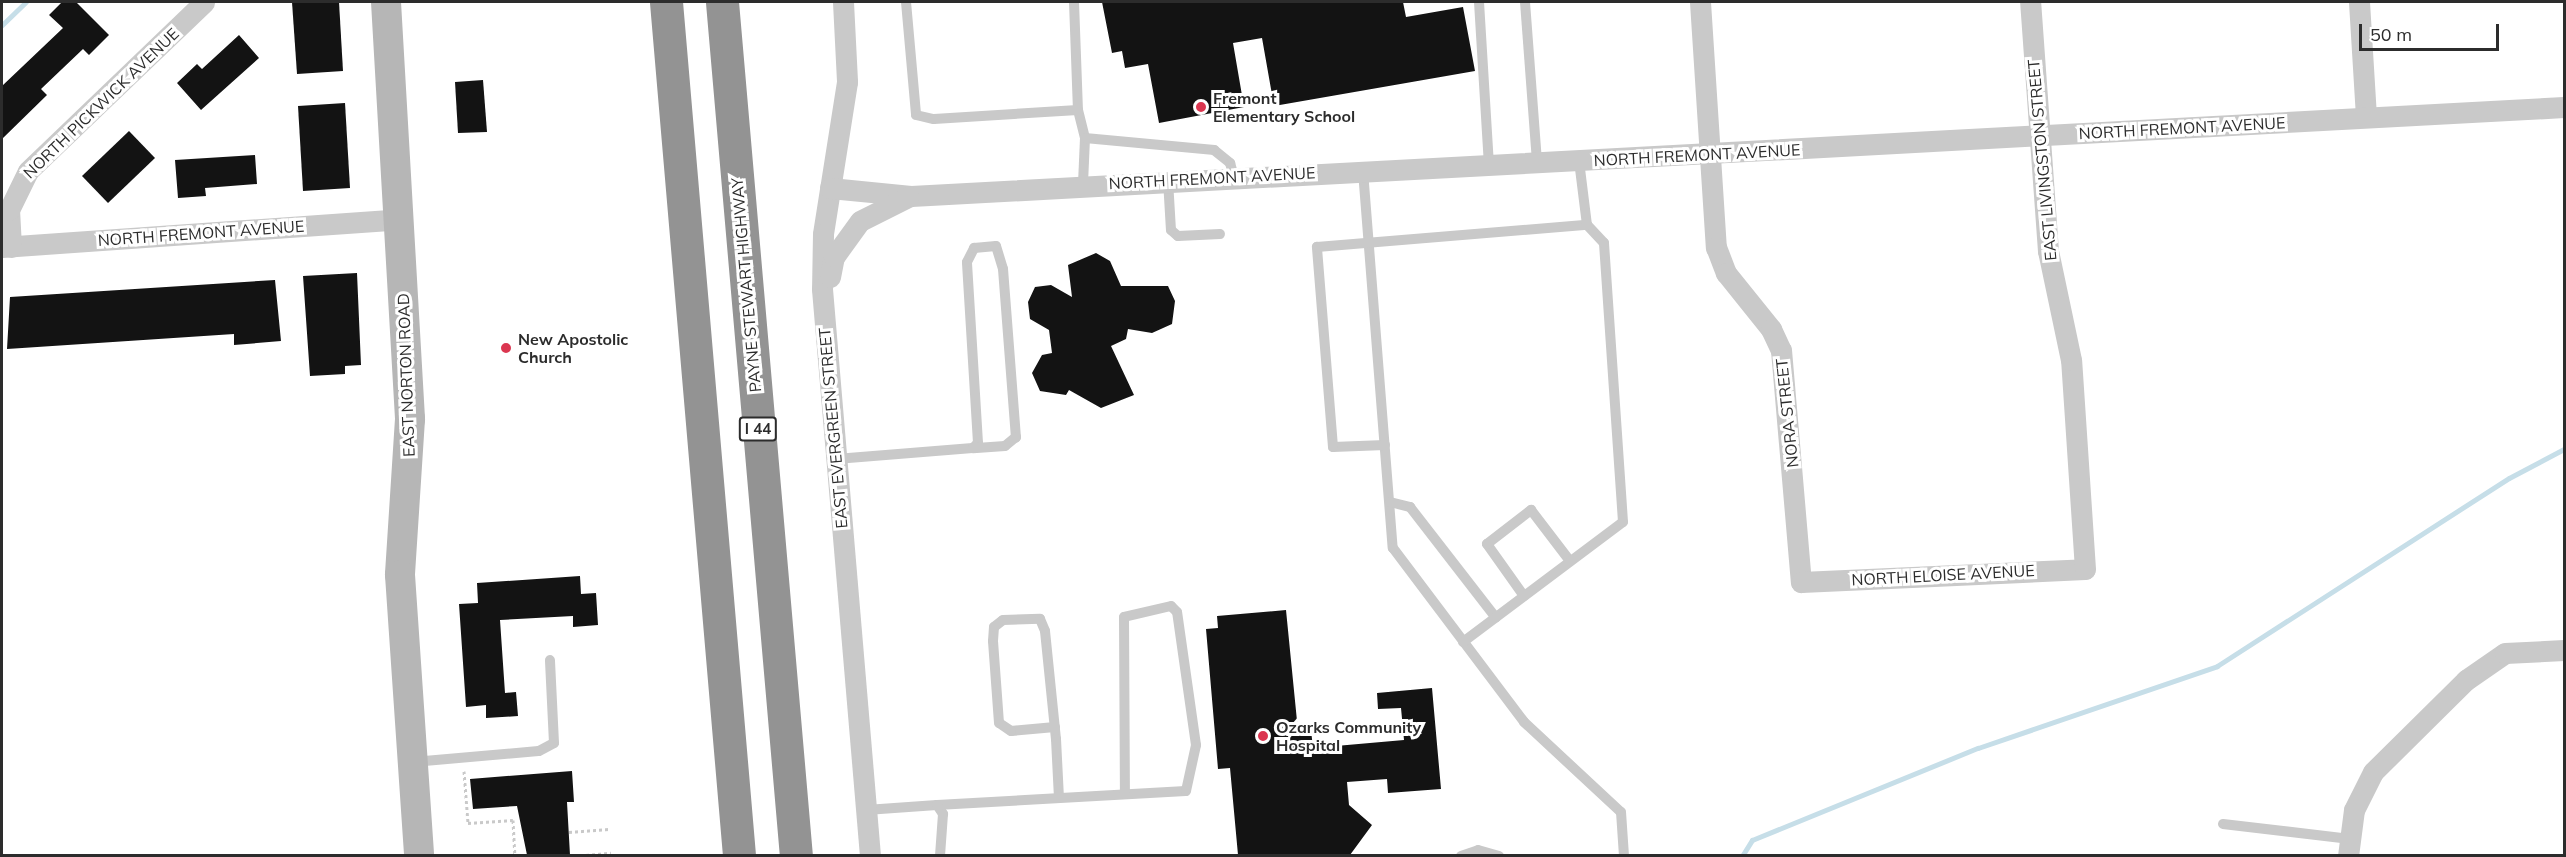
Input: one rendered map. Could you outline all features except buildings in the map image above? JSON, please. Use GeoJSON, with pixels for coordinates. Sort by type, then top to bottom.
{"type":"FeatureCollection","features":[{"type":"Feature","properties":{"kind":"highway"},"geometry":{"type":"LineString","coordinates":[[666,2],[739,855]]}},
{"type":"Feature","properties":{"kind":"highway","name":"PAYNE STEWART HIGHWAY"},"geometry":{"type":"LineString","coordinates":[[722,2],[796,855]]}},
{"type":"Feature","properties":{"kind":"main road","name":"EAST NORTON ROAD"},"geometry":{"type":"LineString","coordinates":[[386,2],[410,419],[400,575],[419,855]]}},
{"type":"Feature","properties":{"kind":"street","name":"NORTH PICKWICK AVENUE"},"geometry":{"type":"LineString","coordinates":[[6,247],[9,210],[28,171],[204,2]]}},
{"type":"Feature","properties":{"kind":"street","name":"EAST EVERGREEN STREET"},"geometry":{"type":"LineString","coordinates":[[843,2],[846,91],[822,252],[823,316],[870,855]]}},
{"type":"Feature","properties":{"kind":"street","name":"NORA STREET"},"geometry":{"type":"LineString","coordinates":[[1700,2],[1716,247],[1726,273],[1771,329],[1781,350],[1801,582]]}},
{"type":"Feature","properties":{"kind":"street","name":"EAST LIVINGSTON STREET"},"geometry":{"type":"LineString","coordinates":[[2030,2],[2048,251],[2071,360],[2085,569]]}},
{"type":"Feature","properties":{"kind":"street"},"geometry":{"type":"LineString","coordinates":[[2359,2],[2366,117]]}},
{"type":"Feature","properties":{"kind":"street","name":"NORTH FREMONT AVENUE"},"geometry":{"type":"LineString","coordinates":[[830,188],[911,195],[1083,184],[1710,155],[2565,106]]}},
{"type":"Feature","properties":{"kind":"street"},"geometry":{"type":"LineString","coordinates":[[823,316],[834,257],[846,237],[862,219],[911,195]]}},
{"type":"Feature","properties":{"kind":"street","name":"NORTH FREMONT AVENUE"},"geometry":{"type":"LineString","coordinates":[[6,247],[400,219]]}},
{"type":"Feature","properties":{"kind":"street","name":"NORTH ELOISE AVENUE"},"geometry":{"type":"LineString","coordinates":[[1801,582],[2085,569]]}},
{"type":"Feature","properties":{"kind":"street"},"geometry":{"type":"LineString","coordinates":[[2349,847],[2354,810],[2373,772],[2466,681],[2505,653],[2565,650]]}},
{"type":"Feature","properties":{"kind":"lane"},"geometry":{"type":"LineString","coordinates":[[906,2],[916,115],[934,119],[1078,110]]}},
{"type":"Feature","properties":{"kind":"lane"},"geometry":{"type":"LineString","coordinates":[[1074,2],[1078,110],[1085,138],[1083,184]]}},
{"type":"Feature","properties":{"kind":"lane"},"geometry":{"type":"LineString","coordinates":[[1479,2],[1489,165]]}},
{"type":"Feature","properties":{"kind":"lane"},"geometry":{"type":"LineString","coordinates":[[1525,2],[1536,163]]}},
{"type":"Feature","properties":{"kind":"lane"},"geometry":{"type":"LineString","coordinates":[[1085,138],[1214,150],[1230,163],[1234,177]]}},
{"type":"Feature","properties":{"kind":"lane"},"geometry":{"type":"LineString","coordinates":[[1464,642],[1623,522],[1604,243],[1587,225],[1580,161]]}},
{"type":"Feature","properties":{"kind":"lane"},"geometry":{"type":"LineString","coordinates":[[1363,171],[1394,548],[1524,722],[1621,812],[1624,855]]}},
{"type":"Feature","properties":{"kind":"lane"},"geometry":{"type":"LineString","coordinates":[[1168,180],[1172,230],[1178,236],[1220,234]]}},
{"type":"Feature","properties":{"kind":"lane"},"geometry":{"type":"LineString","coordinates":[[1385,445],[1333,447],[1317,247],[1587,225]]}},
{"type":"Feature","properties":{"kind":"lane"},"geometry":{"type":"LineString","coordinates":[[836,459],[1005,446],[1016,437],[1003,269],[996,246],[974,248],[967,262],[979,436],[973,448]]}},
{"type":"Feature","properties":{"kind":"lane"},"geometry":{"type":"LineString","coordinates":[[1390,502],[1410,507],[1496,618]]}},
{"type":"Feature","properties":{"kind":"lane"},"geometry":{"type":"LineString","coordinates":[[1524,596],[1487,544],[1531,510],[1570,561]]}},
{"type":"Feature","properties":{"kind":"lane"},"geometry":{"type":"LineString","coordinates":[[866,810],[1186,791],[1196,745],[1177,612],[1171,606],[1133,611],[1124,617],[1125,794]]}},
{"type":"Feature","properties":{"kind":"lane"},"geometry":{"type":"LineString","coordinates":[[1055,727],[1011,731],[999,723],[993,641],[994,627],[1003,620],[1040,619],[1055,727],[1059,798]]}},
{"type":"Feature","properties":{"kind":"lane"},"geometry":{"type":"LineString","coordinates":[[413,762],[539,751],[554,743],[550,660]]}},
{"type":"Feature","properties":{"kind":"lane"},"geometry":{"type":"LineString","coordinates":[[937,805],[943,814],[940,855]]}},
{"type":"Feature","properties":{"kind":"lane"},"geometry":{"type":"LineString","coordinates":[[2223,824],[2349,847]]}},
{"type":"Feature","properties":{"kind":"lane"},"geometry":{"type":"LineString","coordinates":[[1461,855],[1478,850],[1499,855]]}},
{"type":"Feature","properties":{"kind":"path"},"geometry":{"type":"LineString","coordinates":[[463,757],[468,823],[513,820],[515,855]]}},
{"type":"Feature","properties":{"kind":"path"},"geometry":{"type":"LineString","coordinates":[[569,832],[609,829]]}},
{"type":"Feature","properties":{"kind":"path"},"geometry":{"type":"LineString","coordinates":[[574,855],[611,853]]}},
{"type":"Feature","properties":{"kind":"waterway"},"geometry":{"type":"LineString","coordinates":[[2,25],[26,2]]}},
{"type":"Feature","properties":{"kind":"waterway"},"geometry":{"type":"LineString","coordinates":[[1742,856],[1752,840],[1978,748],[2217,666],[2509,478],[2564,449]]}},
{"type":"Feature","properties":{"kind":"place","name":"Fremont Elementary School"},"geometry":{"type":"Point","coordinates":[1201,107]}},
{"type":"Feature","properties":{"kind":"place","name":"New Apostolic Church"},"geometry":{"type":"Point","coordinates":[506,348]}},
{"type":"Feature","properties":{"kind":"place","name":"Ozarks Community Hospital"},"geometry":{"type":"Point","coordinates":[1263,736]}}]}
